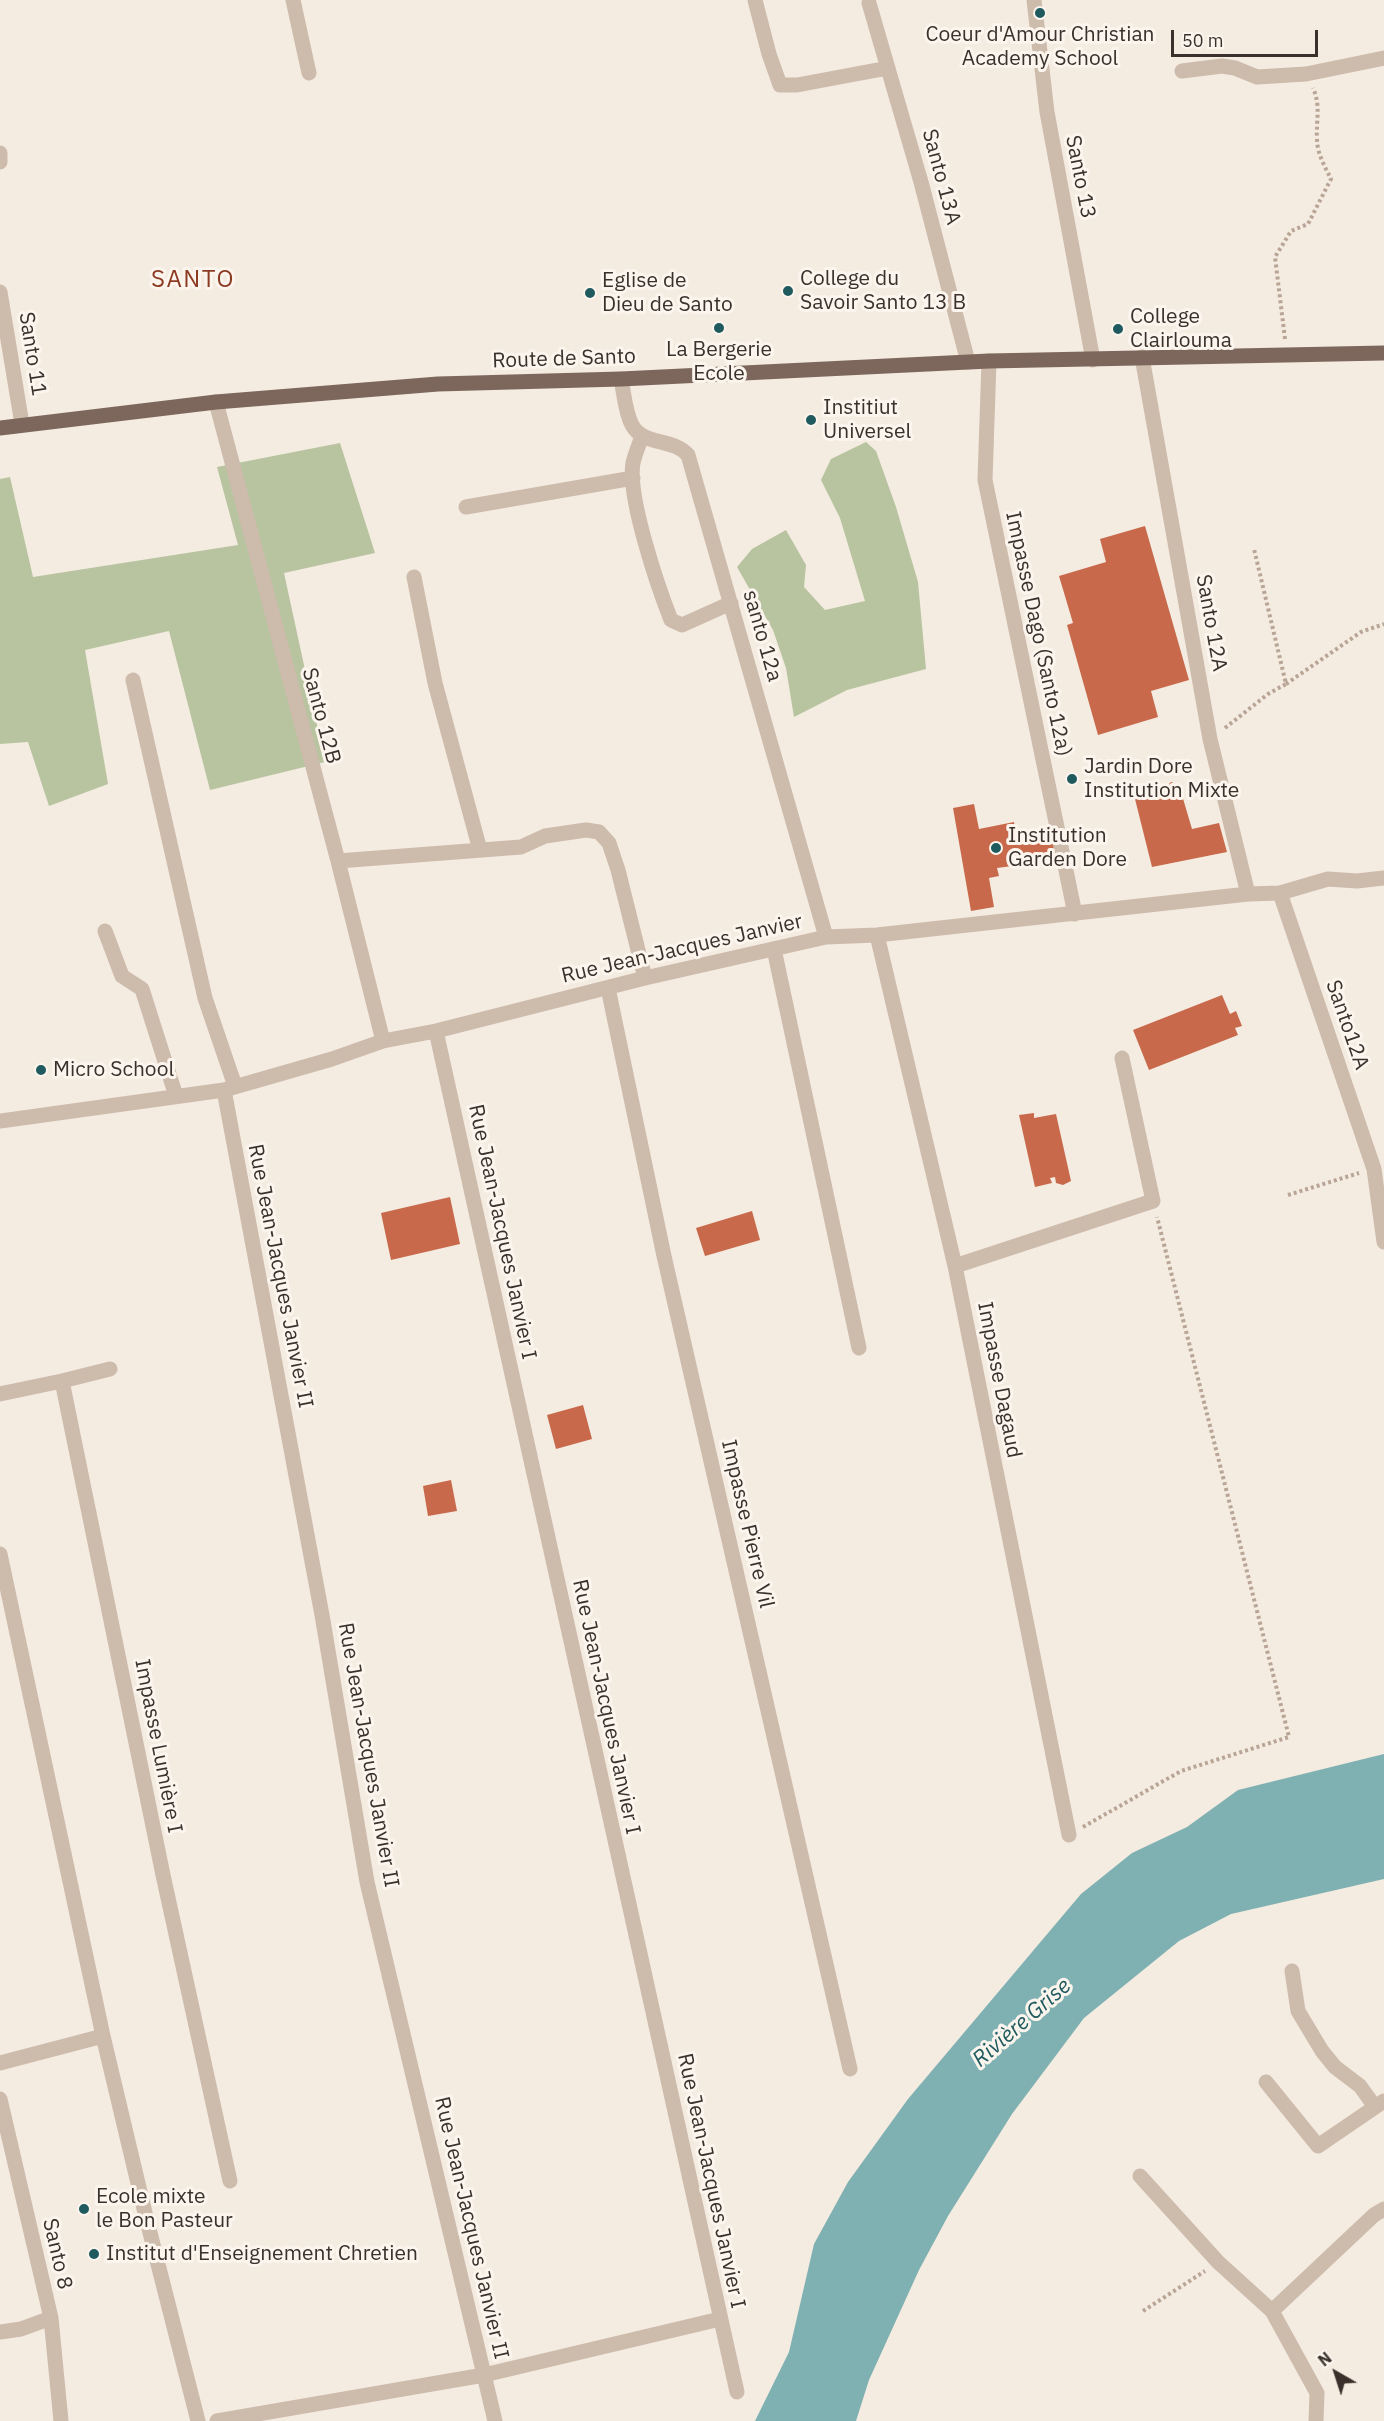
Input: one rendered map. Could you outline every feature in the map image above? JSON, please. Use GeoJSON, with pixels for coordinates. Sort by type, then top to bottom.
{"type":"FeatureCollection","features":[{"type":"Feature","properties":{"kind":"main road","name":"Route de Santo"},"geometry":{"type":"LineString","coordinates":[[0,428],[22,423],[216,402],[438,384],[621,379],[989,361],[1384,352]]}},
{"type":"Feature","properties":{"kind":"street"},"geometry":{"type":"LineString","coordinates":[[293,0],[309,73]]}},
{"type":"Feature","properties":{"kind":"street"},"geometry":{"type":"LineString","coordinates":[[755,0],[769,54],[780,85],[797,85],[888,68]]}},
{"type":"Feature","properties":{"kind":"street","name":"Santo 13"},"geometry":{"type":"LineString","coordinates":[[1034,0],[1047,112],[1094,360]]}},
{"type":"Feature","properties":{"kind":"street","name":"Santo 13A"},"geometry":{"type":"LineString","coordinates":[[869,3],[921,182],[968,362]]}},
{"type":"Feature","properties":{"kind":"street"},"geometry":{"type":"LineString","coordinates":[[1182,71],[1222,66],[1257,77],[1306,74],[1384,58]]}},
{"type":"Feature","properties":{"kind":"street"},"geometry":{"type":"LineString","coordinates":[[0,153],[0,162]]}},
{"type":"Feature","properties":{"kind":"street","name":"Santo 11"},"geometry":{"type":"LineString","coordinates":[[0,292],[22,423]]}},
{"type":"Feature","properties":{"kind":"street","name":"Santo 12A"},"geometry":{"type":"LineString","coordinates":[[1143,357],[1210,739],[1248,894]]}},
{"type":"Feature","properties":{"kind":"street","name":"Impasse Dago (Santo 12a)"},"geometry":{"type":"LineString","coordinates":[[989,361],[984,480],[1075,914]]}},
{"type":"Feature","properties":{"kind":"street"},"geometry":{"type":"LineString","coordinates":[[621,379],[632,425],[642,436],[633,464],[636,500],[651,560],[671,620],[682,625],[730,603]]}},
{"type":"Feature","properties":{"kind":"street","name":"Santo 12B"},"geometry":{"type":"LineString","coordinates":[[216,402],[338,861],[383,1041]]}},
{"type":"Feature","properties":{"kind":"street","name":"santo 12a"},"geometry":{"type":"LineString","coordinates":[[642,436],[682,448],[688,455],[826,937]]}},
{"type":"Feature","properties":{"kind":"street"},"geometry":{"type":"LineString","coordinates":[[466,507],[633,478]]}},
{"type":"Feature","properties":{"kind":"street"},"geometry":{"type":"LineString","coordinates":[[414,577],[435,682],[480,850]]}},
{"type":"Feature","properties":{"kind":"street","name":"Rue Jean-Jacques Janvier II"},"geometry":{"type":"LineString","coordinates":[[134,680],[205,998],[229,1088],[367,1882],[495,2421]]}},
{"type":"Feature","properties":{"kind":"street"},"geometry":{"type":"LineString","coordinates":[[338,861],[521,847],[545,836],[585,830],[599,832],[609,843],[618,870],[645,978]]}},
{"type":"Feature","properties":{"kind":"street","name":"Rue Jean-Jacques Janvier"},"geometry":{"type":"LineString","coordinates":[[0,1121],[229,1088],[332,1059],[383,1041],[826,937],[877,935],[1248,894],[1280,893],[1328,879],[1357,881],[1384,878]]}},
{"type":"Feature","properties":{"kind":"street","name":"Santo12A"},"geometry":{"type":"LineString","coordinates":[[1280,893],[1374,1169],[1384,1242]]}},
{"type":"Feature","properties":{"kind":"street"},"geometry":{"type":"LineString","coordinates":[[105,931],[122,976],[142,989],[176,1096]]}},
{"type":"Feature","properties":{"kind":"street","name":"Impasse Dagaud"},"geometry":{"type":"LineString","coordinates":[[877,935],[955,1266],[1069,1835]]}},
{"type":"Feature","properties":{"kind":"street"},"geometry":{"type":"LineString","coordinates":[[774,949],[859,1348]]}},
{"type":"Feature","properties":{"kind":"street","name":"Impasse Pierre Vil"},"geometry":{"type":"LineString","coordinates":[[608,988],[664,1256],[850,2069]]}},
{"type":"Feature","properties":{"kind":"street","name":"Rue Jean-Jacques Janvier I"},"geometry":{"type":"LineString","coordinates":[[436,1030],[737,2392]]}},
{"type":"Feature","properties":{"kind":"street"},"geometry":{"type":"LineString","coordinates":[[955,1266],[1153,1201],[1122,1058]]}},
{"type":"Feature","properties":{"kind":"street"},"geometry":{"type":"LineString","coordinates":[[0,1394],[110,1369]]}},
{"type":"Feature","properties":{"kind":"street","name":"Impasse Lumière I"},"geometry":{"type":"LineString","coordinates":[[62,1381],[162,1875],[230,2181]]}},
{"type":"Feature","properties":{"kind":"street"},"geometry":{"type":"LineString","coordinates":[[0,1554],[103,2036],[198,2421]]}},
{"type":"Feature","properties":{"kind":"street"},"geometry":{"type":"LineString","coordinates":[[1266,2082],[1318,2146],[1379,2104],[1335,2067],[1322,2051],[1299,2011],[1292,1971]]}},
{"type":"Feature","properties":{"kind":"street"},"geometry":{"type":"LineString","coordinates":[[0,2063],[103,2036]]}},
{"type":"Feature","properties":{"kind":"street","name":"Santo 8"},"geometry":{"type":"LineString","coordinates":[[0,2099],[51,2318],[61,2421]]}},
{"type":"Feature","properties":{"kind":"street"},"geometry":{"type":"LineString","coordinates":[[1140,2176],[1218,2262],[1272,2311],[1317,2393],[1316,2421]]}},
{"type":"Feature","properties":{"kind":"street"},"geometry":{"type":"LineString","coordinates":[[1272,2311],[1374,2215],[1384,2209]]}},
{"type":"Feature","properties":{"kind":"street"},"geometry":{"type":"LineString","coordinates":[[0,2332],[21,2329],[51,2318]]}},
{"type":"Feature","properties":{"kind":"street"},"geometry":{"type":"LineString","coordinates":[[217,2421],[484,2375],[720,2319]]}},
{"type":"Feature","properties":{"kind":"path"},"geometry":{"type":"LineString","coordinates":[[1287,354],[1275,257],[1291,231],[1308,224],[1331,179],[1323,164],[1317,142],[1319,104],[1306,74]]}},
{"type":"Feature","properties":{"kind":"path"},"geometry":{"type":"LineString","coordinates":[[1254,549],[1286,684]]}},
{"type":"Feature","properties":{"kind":"path"},"geometry":{"type":"LineString","coordinates":[[1210,739],[1268,694],[1361,632],[1384,624]]}},
{"type":"Feature","properties":{"kind":"path"},"geometry":{"type":"LineString","coordinates":[[1288,1195],[1374,1169]]}},
{"type":"Feature","properties":{"kind":"path"},"geometry":{"type":"LineString","coordinates":[[1069,1835],[1181,1771],[1289,1737],[1153,1201]]}},
{"type":"Feature","properties":{"kind":"path"},"geometry":{"type":"LineString","coordinates":[[1143,2311],[1218,2262]]}},
{"type":"Feature","properties":{"kind":"green space"},"geometry":{"type":"Polygon","coordinates":[[[866,442],[876,451],[896,507],[918,582],[926,669],[847,690],[794,717],[786,668],[773,630],[737,567],[752,549],[786,530],[806,565],[804,587],[825,610],[865,601],[840,518],[821,480],[831,459],[866,442]]]}},
{"type":"Feature","properties":{"kind":"green space"},"geometry":{"type":"Polygon","coordinates":[[[340,443],[375,553],[284,573],[325,762],[210,790],[169,631],[85,650],[108,784],[49,806],[28,742],[0,744],[0,479],[10,477],[33,577],[238,545],[217,467],[340,443]]]}},
{"type":"Feature","properties":{"kind":"water","name":"Rivière Grise"},"geometry":{"type":"Polygon","coordinates":[[[1384,1754],[1384,1879],[1231,1914],[1179,1941],[1084,2018],[1012,2114],[948,2216],[919,2270],[869,2380],[856,2421],[755,2421],[789,2352],[814,2244],[848,2182],[908,2099],[1081,1894],[1132,1853],[1187,1827],[1238,1790],[1384,1754]]]}},
{"type":"Feature","properties":{"kind":"building"},"geometry":{"type":"Polygon","coordinates":[[[1145,526],[1189,680],[1151,691],[1158,717],[1098,735],[1067,625],[1073,623],[1059,576],[1106,562],[1100,539],[1145,526]]]}},
{"type":"Feature","properties":{"kind":"building"},"geometry":{"type":"Polygon","coordinates":[[[1171,782],[1179,785],[1192,829],[1219,823],[1227,852],[1152,867],[1135,799],[1142,790],[1147,790],[1152,799],[1165,795],[1163,790],[1171,782]]]}},
{"type":"Feature","properties":{"kind":"building"},"geometry":{"type":"Polygon","coordinates":[[[974,804],[979,829],[1014,822],[1017,841],[1052,835],[1057,860],[997,868],[999,876],[989,878],[994,907],[971,911],[953,808],[974,804]]]}},
{"type":"Feature","properties":{"kind":"building"},"geometry":{"type":"Polygon","coordinates":[[[1222,995],[1230,1014],[1236,1011],[1242,1026],[1235,1028],[1238,1035],[1149,1070],[1133,1030],[1222,995]]]}},
{"type":"Feature","properties":{"kind":"building"},"geometry":{"type":"Polygon","coordinates":[[[1034,1113],[1034,1118],[1056,1114],[1071,1181],[1063,1185],[1056,1183],[1055,1177],[1050,1178],[1052,1183],[1035,1187],[1019,1115],[1034,1113]]]}},
{"type":"Feature","properties":{"kind":"building"},"geometry":{"type":"Polygon","coordinates":[[[450,1197],[460,1244],[391,1260],[381,1213],[450,1197]]]}},
{"type":"Feature","properties":{"kind":"building"},"geometry":{"type":"Polygon","coordinates":[[[752,1211],[760,1240],[705,1256],[696,1228],[752,1211]]]}},
{"type":"Feature","properties":{"kind":"building"},"geometry":{"type":"Polygon","coordinates":[[[583,1405],[592,1439],[556,1449],[547,1415],[583,1405]]]}},
{"type":"Feature","properties":{"kind":"building"},"geometry":{"type":"Polygon","coordinates":[[[451,1480],[457,1511],[428,1516],[423,1486],[451,1480]]]}},
{"type":"Feature","properties":{"kind":"place","name":"Coeur d'Amour Christian Academy School"},"geometry":{"type":"Point","coordinates":[1040,13]}},
{"type":"Feature","properties":{"kind":"place","name":"College du Savoir Santo 13 B"},"geometry":{"type":"Point","coordinates":[788,291]}},
{"type":"Feature","properties":{"kind":"place","name":"Eglise de Dieu de Santo"},"geometry":{"type":"Point","coordinates":[590,293]}},
{"type":"Feature","properties":{"kind":"place","name":"La Bergerie Ecole"},"geometry":{"type":"Point","coordinates":[719,328]}},
{"type":"Feature","properties":{"kind":"place","name":"College Clairlouma"},"geometry":{"type":"Point","coordinates":[1118,329]}},
{"type":"Feature","properties":{"kind":"place","name":"Institiut Universel"},"geometry":{"type":"Point","coordinates":[811,420]}},
{"type":"Feature","properties":{"kind":"place","name":"Jardin Dore Institution Mixte"},"geometry":{"type":"Point","coordinates":[1072,779]}},
{"type":"Feature","properties":{"kind":"place","name":"Institution Garden Dore"},"geometry":{"type":"Point","coordinates":[996,848]}},
{"type":"Feature","properties":{"kind":"place","name":"Micro School"},"geometry":{"type":"Point","coordinates":[41,1070]}},
{"type":"Feature","properties":{"kind":"place","name":"Ecole mixte le Bon Pasteur"},"geometry":{"type":"Point","coordinates":[84,2209]}},
{"type":"Feature","properties":{"kind":"place","name":"Institut d'Enseignement Chretien"},"geometry":{"type":"Point","coordinates":[94,2254]}},
{"type":"Feature","properties":{"kind":"district","name":"SANTO"},"geometry":{"type":"Point","coordinates":[193,280]}}]}
